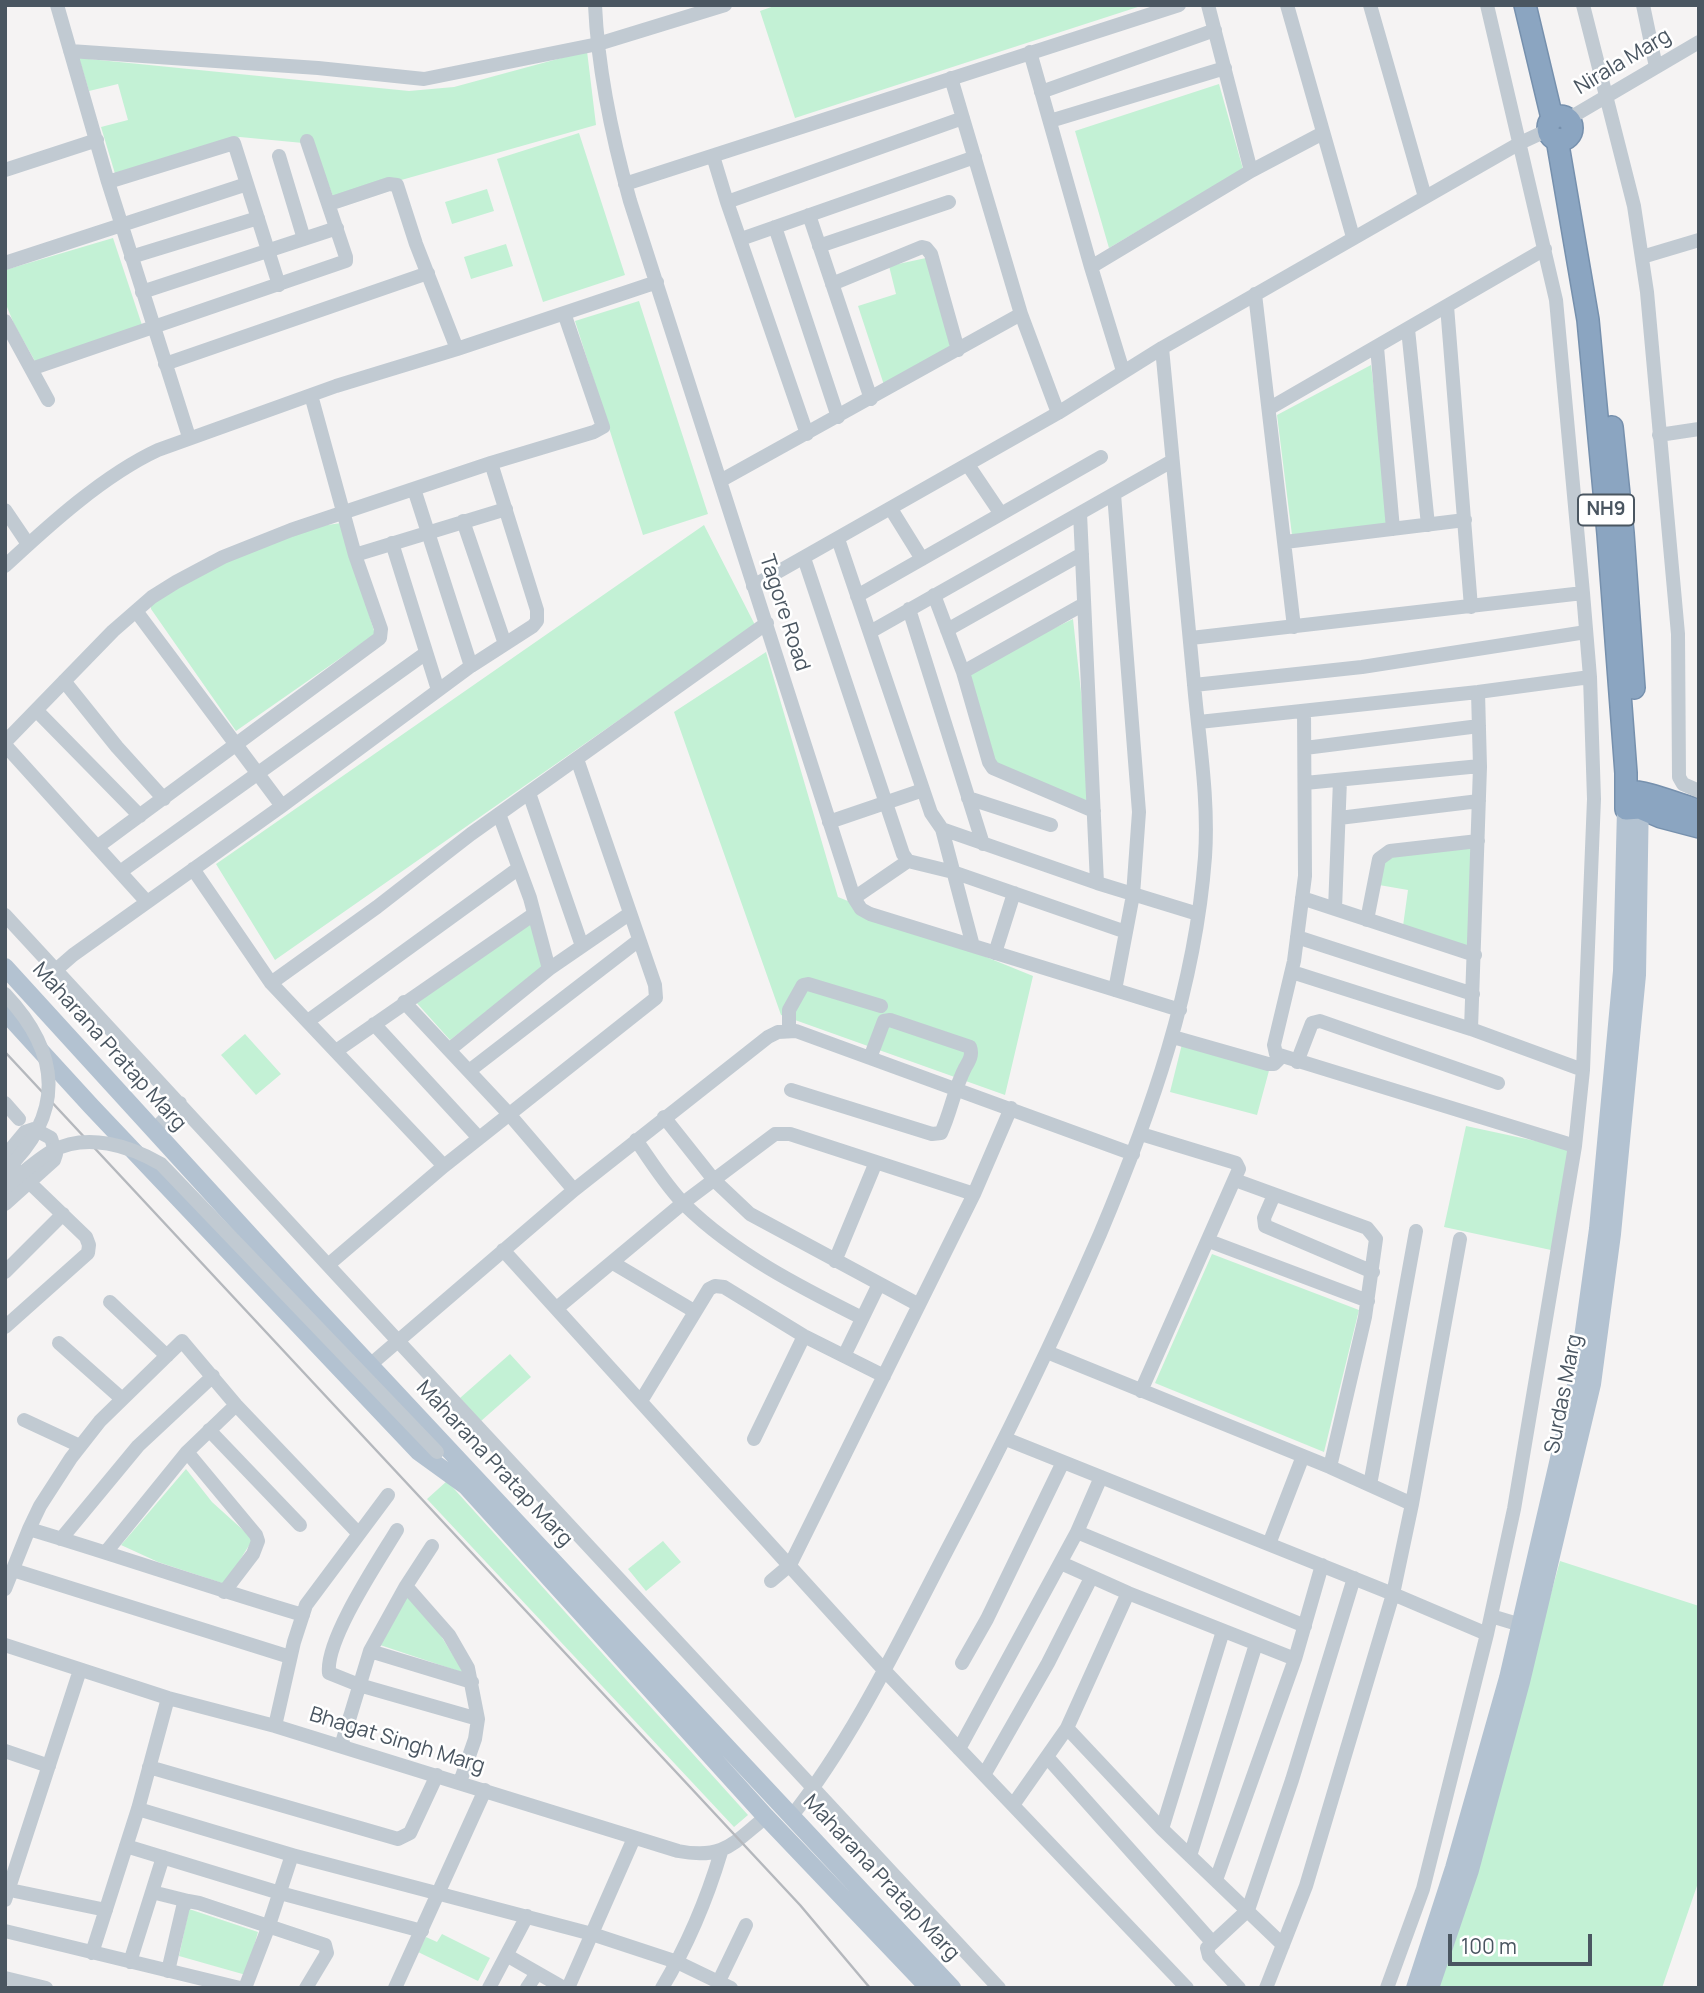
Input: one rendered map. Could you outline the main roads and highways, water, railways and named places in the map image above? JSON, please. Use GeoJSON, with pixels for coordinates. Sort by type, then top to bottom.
{"type":"FeatureCollection","features":[{"type":"Feature","properties":{"kind":"highway","name":"NH9"},"geometry":{"type":"LineString","coordinates":[[1525,5],[1560,127]]}},
{"type":"Feature","properties":{"kind":"highway","name":"NH9"},"geometry":{"type":"LineString","coordinates":[[1538,5],[1560,127],[1588,320],[1633,800]]}},
{"type":"Feature","properties":{"kind":"highway"},"geometry":{"type":"LineString","coordinates":[[1633,800],[1680,794],[1699,810]]}},
{"type":"Feature","properties":{"kind":"highway"},"geometry":{"type":"LineString","coordinates":[[1633,800],[1661,817],[1699,827]]}},
{"type":"Feature","properties":{"kind":"main road","name":"Surdas Marg"},"geometry":{"type":"LineString","coordinates":[[1415,1988],[1454,1868],[1521,1625],[1592,1384],[1612,1234],[1637,975],[1633,800]]}},
{"type":"Feature","properties":{"kind":"main road","name":"Maharana Pratap Marg"},"geometry":{"type":"LineString","coordinates":[[5,967],[684,1712],[792,1817],[929,1988]]}},
{"type":"Feature","properties":{"kind":"main road","name":"Maharana Pratap Marg"},"geometry":{"type":"LineString","coordinates":[[5,1012],[419,1452],[452,1474],[590,1610]]}},
{"type":"Feature","properties":{"kind":"main road"},"geometry":{"type":"LineString","coordinates":[[155,1172],[175,1152]]}},
{"type":"Feature","properties":{"kind":"main road","name":"Surdas Marg"},"geometry":{"type":"LineString","coordinates":[[1430,1988],[1471,1870],[1521,1682],[1547,1544]]}},
{"type":"Feature","properties":{"kind":"main road","name":"Maharana Pratap Marg"},"geometry":{"type":"LineString","coordinates":[[684,1712],[766,1817],[953,1988]]}},
{"type":"Feature","properties":{"kind":"railway"},"geometry":{"type":"LineString","coordinates":[[5,1052],[800,1905],[870,1988]]}}]}
